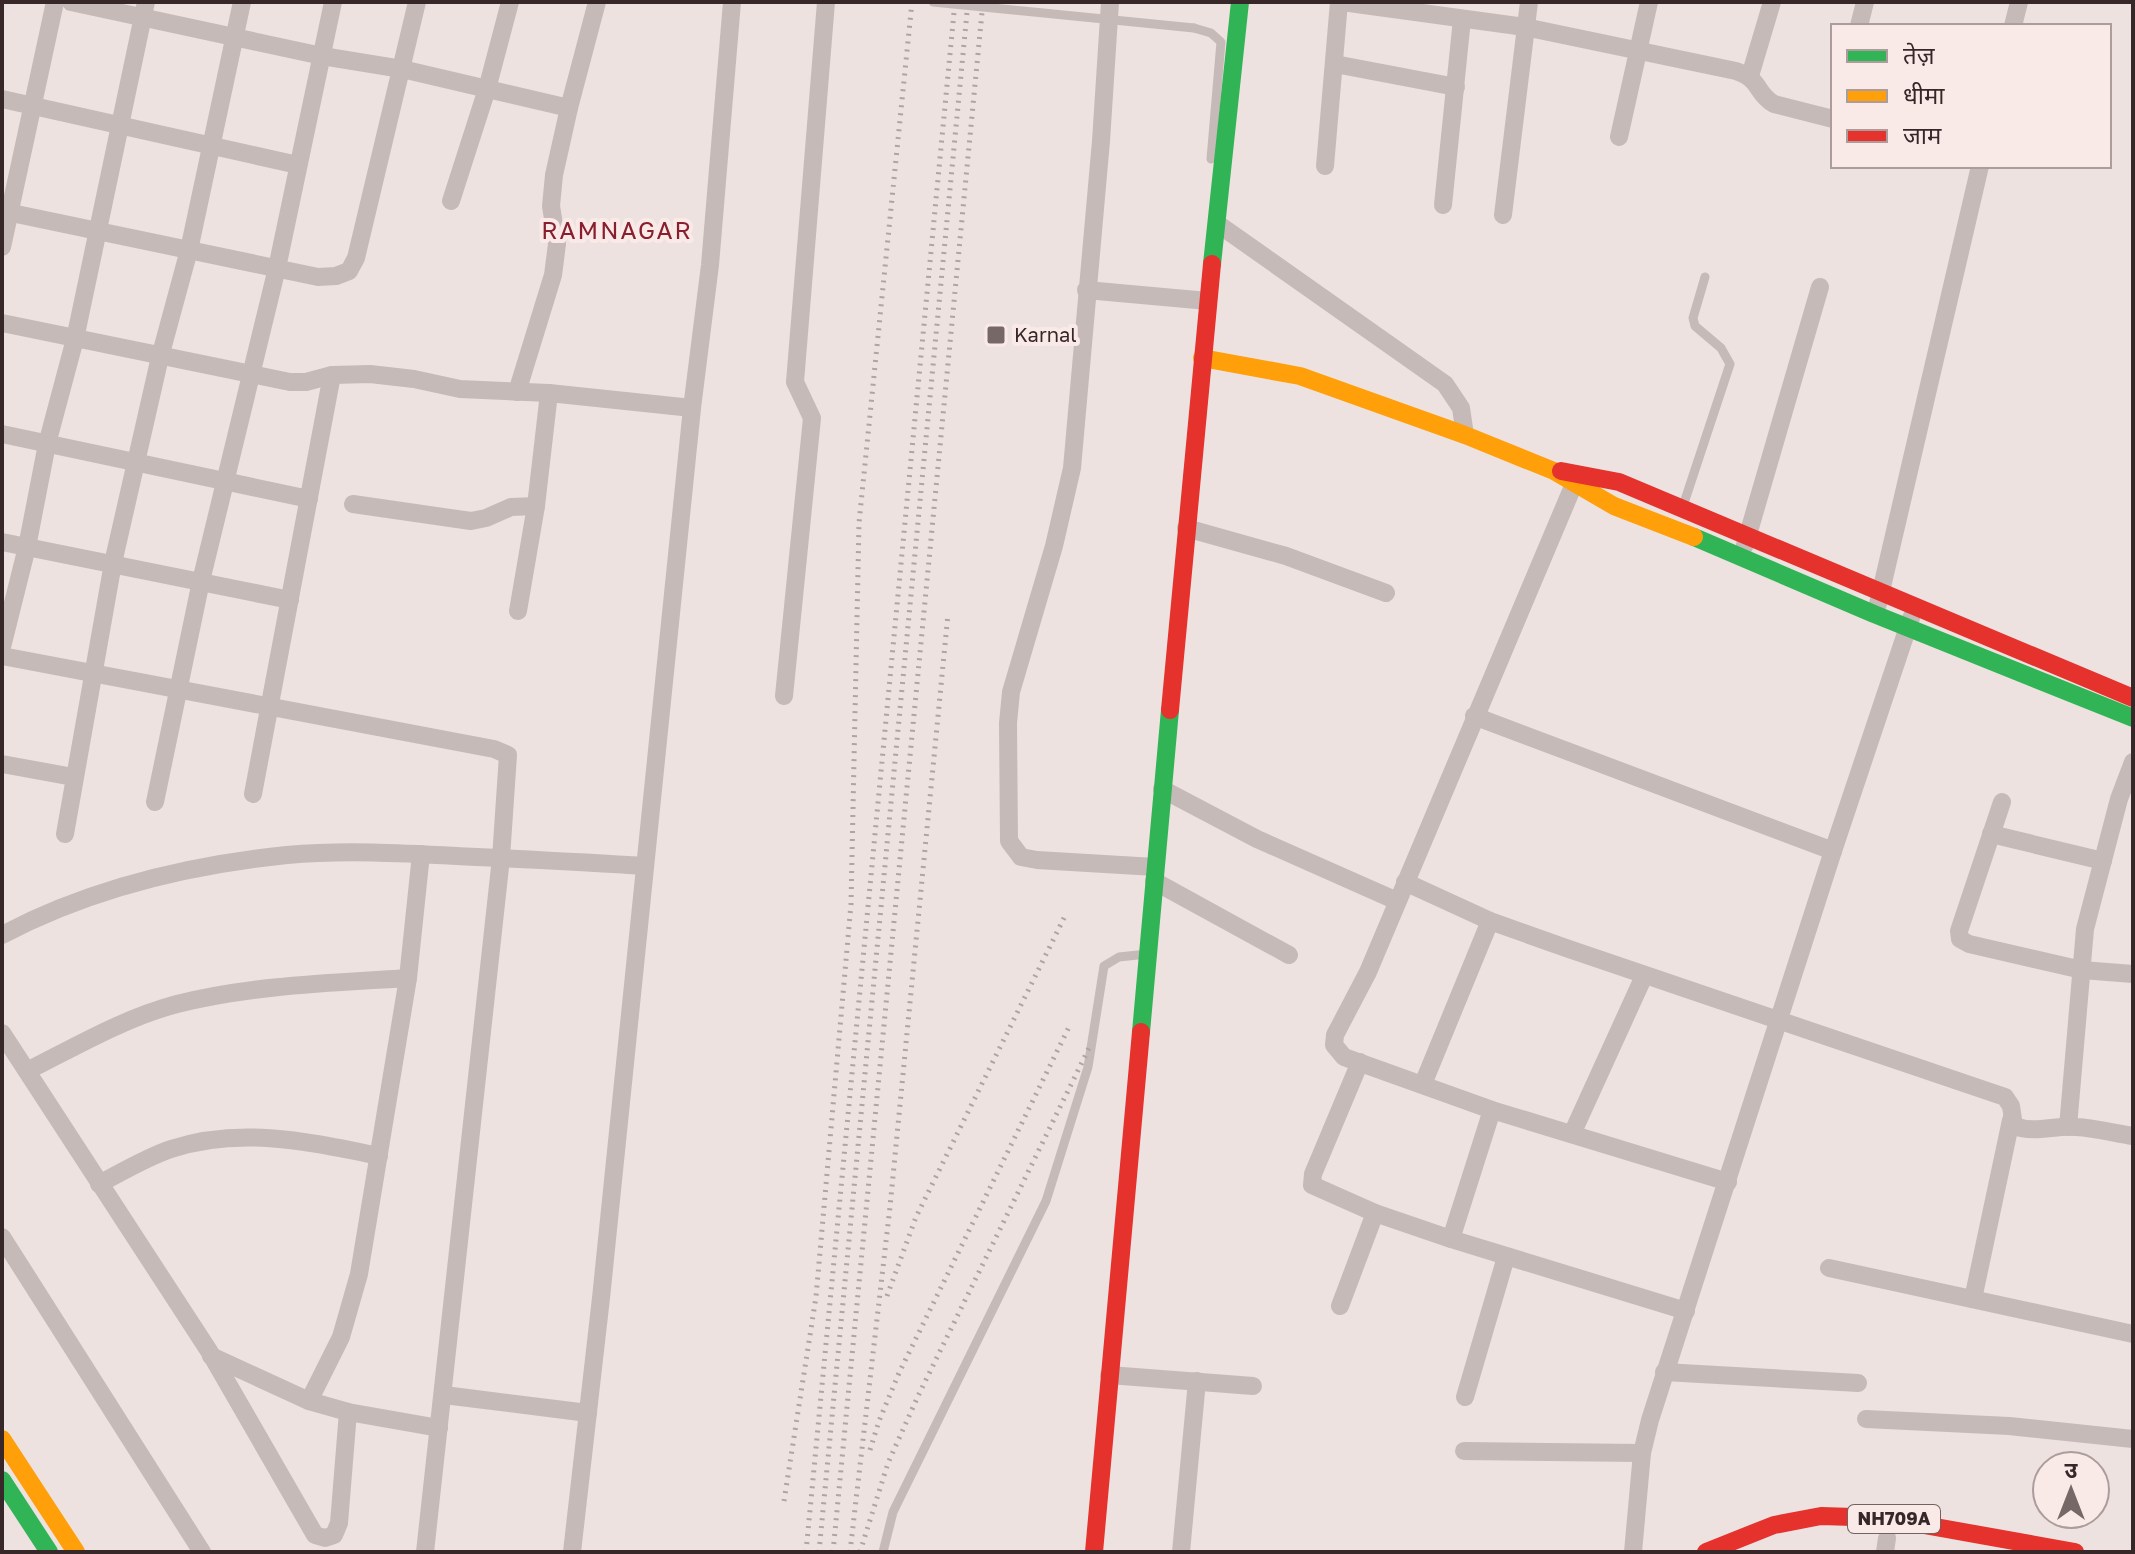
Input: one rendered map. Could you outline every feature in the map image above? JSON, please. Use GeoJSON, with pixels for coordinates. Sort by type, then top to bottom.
{"type":"FeatureCollection","features":[{"type":"Feature","properties":{"kind":"main road"},"geometry":{"type":"LineString","coordinates":[[1094,1552],[1202,358],[1240,2]]}},
{"type":"Feature","properties":{"kind":"main road"},"geometry":{"type":"LineString","coordinates":[[1202,358],[1300,376],[1465,435],[1554,471],[1614,506],[2133,718]]}},
{"type":"Feature","properties":{"kind":"main road"},"geometry":{"type":"LineString","coordinates":[[1554,471],[1601,477],[2133,698]]}},
{"type":"Feature","properties":{"kind":"main road"},"geometry":{"type":"LineString","coordinates":[[2,1439],[76,1552]]}},
{"type":"Feature","properties":{"kind":"main road"},"geometry":{"type":"LineString","coordinates":[[2,1480],[9,1504],[49,1552]]}},
{"type":"Feature","properties":{"kind":"main road","name":"NH709A"},"geometry":{"type":"LineString","coordinates":[[1711,1550],[1774,1525],[1821,1516],[1885,1518],[2075,1552]]}},
{"type":"Feature","properties":{"kind":"main road","name":"NH709A"},"geometry":{"type":"LineString","coordinates":[[1711,1550],[1823,1534]]}},
{"type":"Feature","properties":{"kind":"main road","name":"NH709A"},"geometry":{"type":"LineString","coordinates":[[1863,1536],[1891,1544]]}},
{"type":"Feature","properties":{"kind":"street"},"geometry":{"type":"LineString","coordinates":[[2,247],[6,211],[55,2]]}},
{"type":"Feature","properties":{"kind":"street"},"geometry":{"type":"LineString","coordinates":[[71,2],[145,10],[235,37],[402,69],[569,108]]}},
{"type":"Feature","properties":{"kind":"street"},"geometry":{"type":"LineString","coordinates":[[65,834],[113,563],[160,357],[189,250],[242,2]]}},
{"type":"Feature","properties":{"kind":"street"},"geometry":{"type":"LineString","coordinates":[[155,802],[223,480],[277,268],[333,2]]}},
{"type":"Feature","properties":{"kind":"street"},"geometry":{"type":"LineString","coordinates":[[6,211],[318,277],[336,276],[349,271],[356,258],[417,2]]}},
{"type":"Feature","properties":{"kind":"street"},"geometry":{"type":"LineString","coordinates":[[451,201],[487,89],[510,2]]}},
{"type":"Feature","properties":{"kind":"street"},"geometry":{"type":"LineString","coordinates":[[517,392],[556,258],[552,191],[569,108],[597,2]]}},
{"type":"Feature","properties":{"kind":"street"},"geometry":{"type":"LineString","coordinates":[[572,1552],[692,408],[710,265],[732,2]]}},
{"type":"Feature","properties":{"kind":"street"},"geometry":{"type":"LineString","coordinates":[[784,696],[812,418],[795,382],[826,2]]}},
{"type":"Feature","properties":{"kind":"street"},"geometry":{"type":"LineString","coordinates":[[1110,2],[1072,468],[1054,546],[1011,692],[1009,841],[1021,857],[1154,874],[1289,955]]}},
{"type":"Feature","properties":{"kind":"street"},"geometry":{"type":"LineString","coordinates":[[1325,166],[1341,2],[1393,6],[1637,49],[1750,76],[1766,99],[1774,104],[1831,118]]}},
{"type":"Feature","properties":{"kind":"street"},"geometry":{"type":"LineString","coordinates":[[1503,215],[1529,2]]}},
{"type":"Feature","properties":{"kind":"street"},"geometry":{"type":"LineString","coordinates":[[1619,137],[1649,2]]}},
{"type":"Feature","properties":{"kind":"street"},"geometry":{"type":"LineString","coordinates":[[1750,76],[1772,2]]}},
{"type":"Feature","properties":{"kind":"street"},"geometry":{"type":"LineString","coordinates":[[1860,24],[1865,2]]}},
{"type":"Feature","properties":{"kind":"street"},"geometry":{"type":"LineString","coordinates":[[2014,24],[2019,2]]}},
{"type":"Feature","properties":{"kind":"street"},"geometry":{"type":"LineString","coordinates":[[2,647],[27,547],[47,444],[75,339],[145,10]]}},
{"type":"Feature","properties":{"kind":"street"},"geometry":{"type":"LineString","coordinates":[[1443,205],[1462,19]]}},
{"type":"Feature","properties":{"kind":"street"},"geometry":{"type":"LineString","coordinates":[[1335,64],[1456,87]]}},
{"type":"Feature","properties":{"kind":"street"},"geometry":{"type":"LineString","coordinates":[[2,99],[298,165]]}},
{"type":"Feature","properties":{"kind":"street"},"geometry":{"type":"LineString","coordinates":[[1874,614],[1882,594],[1980,168]]}},
{"type":"Feature","properties":{"kind":"street"},"geometry":{"type":"LineString","coordinates":[[1218,224],[1445,384],[1461,408],[1465,435]]}},
{"type":"Feature","properties":{"kind":"street"},"geometry":{"type":"LineString","coordinates":[[1743,557],[1820,287]]}},
{"type":"Feature","properties":{"kind":"street"},"geometry":{"type":"LineString","coordinates":[[1086,290],[1210,292]]}},
{"type":"Feature","properties":{"kind":"street"},"geometry":{"type":"LineString","coordinates":[[2,323],[290,382],[306,382],[332,375],[381,375],[460,389],[549,393],[692,408]]}},
{"type":"Feature","properties":{"kind":"street"},"geometry":{"type":"LineString","coordinates":[[253,794],[332,375]]}},
{"type":"Feature","properties":{"kind":"street"},"geometry":{"type":"LineString","coordinates":[[518,611],[536,506],[549,393]]}},
{"type":"Feature","properties":{"kind":"street"},"geometry":{"type":"LineString","coordinates":[[2,434],[309,499]]}},
{"type":"Feature","properties":{"kind":"street"},"geometry":{"type":"LineString","coordinates":[[1574,484],[1368,972],[1335,1035],[1334,1045],[1337,1052],[1360,1062],[1492,1110],[1728,1182]]}},
{"type":"Feature","properties":{"kind":"street"},"geometry":{"type":"LineString","coordinates":[[353,504],[471,521],[486,518],[502,509],[536,506]]}},
{"type":"Feature","properties":{"kind":"street"},"geometry":{"type":"LineString","coordinates":[[1186,528],[1286,556],[1386,593]]}},
{"type":"Feature","properties":{"kind":"street"},"geometry":{"type":"LineString","coordinates":[[2,542],[290,600]]}},
{"type":"Feature","properties":{"kind":"street"},"geometry":{"type":"LineString","coordinates":[[1633,1552],[1642,1453],[1664,1372],[1915,607]]}},
{"type":"Feature","properties":{"kind":"street"},"geometry":{"type":"LineString","coordinates":[[2,656],[180,688],[502,751],[508,755],[501,858],[425,1552]]}},
{"type":"Feature","properties":{"kind":"street"},"geometry":{"type":"LineString","coordinates":[[1474,716],[1833,851]]}},
{"type":"Feature","properties":{"kind":"street"},"geometry":{"type":"LineString","coordinates":[[2068,1127],[2085,929],[2119,799],[2133,762]]}},
{"type":"Feature","properties":{"kind":"street"},"geometry":{"type":"LineString","coordinates":[[2,764],[73,777]]}},
{"type":"Feature","properties":{"kind":"street"},"geometry":{"type":"LineString","coordinates":[[1162,789],[1271,845],[1397,901]]}},
{"type":"Feature","properties":{"kind":"street"},"geometry":{"type":"LineString","coordinates":[[2002,802],[1959,931],[1960,939],[1969,944],[2082,970],[2133,974]]}},
{"type":"Feature","properties":{"kind":"street"},"geometry":{"type":"LineString","coordinates":[[1991,834],[2103,861]]}},
{"type":"Feature","properties":{"kind":"street"},"geometry":{"type":"LineString","coordinates":[[2,935],[145,879],[225,863],[288,855],[421,854],[645,866]]}},
{"type":"Feature","properties":{"kind":"street"},"geometry":{"type":"LineString","coordinates":[[309,1401],[341,1337],[359,1274],[408,978],[421,854]]}},
{"type":"Feature","properties":{"kind":"street"},"geometry":{"type":"LineString","coordinates":[[1405,882],[1490,921],[2005,1097],[2011,1106],[2011,1120],[1973,1299]]}},
{"type":"Feature","properties":{"kind":"street"},"geometry":{"type":"LineString","coordinates":[[1423,1084],[1490,921]]}},
{"type":"Feature","properties":{"kind":"street"},"geometry":{"type":"LineString","coordinates":[[1572,1134],[1644,976]]}},
{"type":"Feature","properties":{"kind":"street"},"geometry":{"type":"LineString","coordinates":[[27,1071],[132,1019],[176,1005],[271,987],[408,978]]}},
{"type":"Feature","properties":{"kind":"street"},"geometry":{"type":"LineString","coordinates":[[2,1033],[211,1356],[315,1535],[325,1538],[334,1535],[339,1523],[348,1412]]}},
{"type":"Feature","properties":{"kind":"street"},"geometry":{"type":"LineString","coordinates":[[1360,1062],[1312,1185],[1375,1213],[1451,1239],[1686,1311]]}},
{"type":"Feature","properties":{"kind":"street"},"geometry":{"type":"LineString","coordinates":[[1451,1239],[1492,1110]]}},
{"type":"Feature","properties":{"kind":"street"},"geometry":{"type":"LineString","coordinates":[[2011,1120],[2014,1126],[2030,1131],[2068,1127],[2133,1136]]}},
{"type":"Feature","properties":{"kind":"street"},"geometry":{"type":"LineString","coordinates":[[99,1184],[170,1149],[219,1139],[250,1136],[295,1139],[379,1156]]}},
{"type":"Feature","properties":{"kind":"street"},"geometry":{"type":"LineString","coordinates":[[1340,1306],[1375,1213]]}},
{"type":"Feature","properties":{"kind":"street"},"geometry":{"type":"LineString","coordinates":[[2,1237],[202,1552]]}},
{"type":"Feature","properties":{"kind":"street"},"geometry":{"type":"LineString","coordinates":[[1465,1397],[1506,1257]]}},
{"type":"Feature","properties":{"kind":"street"},"geometry":{"type":"LineString","coordinates":[[1829,1268],[2133,1334]]}},
{"type":"Feature","properties":{"kind":"street"},"geometry":{"type":"LineString","coordinates":[[211,1356],[309,1401],[348,1412],[439,1428]]}},
{"type":"Feature","properties":{"kind":"street"},"geometry":{"type":"LineString","coordinates":[[1664,1372],[1858,1383]]}},
{"type":"Feature","properties":{"kind":"street"},"geometry":{"type":"LineString","coordinates":[[1109,1375],[1253,1386]]}},
{"type":"Feature","properties":{"kind":"street"},"geometry":{"type":"LineString","coordinates":[[1181,1552],[1197,1381]]}},
{"type":"Feature","properties":{"kind":"street"},"geometry":{"type":"LineString","coordinates":[[444,1395],[588,1413]]}},
{"type":"Feature","properties":{"kind":"street"},"geometry":{"type":"LineString","coordinates":[[1866,1419],[2009,1426],[2133,1439]]}},
{"type":"Feature","properties":{"kind":"street"},"geometry":{"type":"LineString","coordinates":[[1464,1451],[1642,1453]]}},
{"type":"Feature","properties":{"kind":"street"},"geometry":{"type":"LineString","coordinates":[[9,1504],[35,1490]]}},
{"type":"Feature","properties":{"kind":"lane"},"geometry":{"type":"LineString","coordinates":[[933,2],[1194,28],[1211,33],[1221,42],[1203,270],[1210,292]]}},
{"type":"Feature","properties":{"kind":"lane"},"geometry":{"type":"LineString","coordinates":[[1682,509],[1730,364],[1721,348],[1695,326],[1693,318],[1705,277]]}},
{"type":"Feature","properties":{"kind":"lane"},"geometry":{"type":"LineString","coordinates":[[883,1552],[893,1512],[1046,1201],[1093,1049],[1101,973],[1109,961],[1147,954]]}},
{"type":"Feature","properties":{"kind":"railway"},"geometry":{"type":"LineString","coordinates":[[784,1501],[816,1297],[851,904],[859,523],[912,2]]}},
{"type":"Feature","properties":{"kind":"railway"},"geometry":{"type":"LineString","coordinates":[[806,1552],[955,2]]}},
{"type":"Feature","properties":{"kind":"railway"},"geometry":{"type":"LineString","coordinates":[[819,1552],[968,2]]}},
{"type":"Feature","properties":{"kind":"railway"},"geometry":{"type":"LineString","coordinates":[[833,1552],[983,2]]}},
{"type":"Feature","properties":{"kind":"railway"},"geometry":{"type":"LineString","coordinates":[[850,1552],[890,1207],[948,614]]}},
{"type":"Feature","properties":{"kind":"railway"},"geometry":{"type":"LineString","coordinates":[[887,1296],[916,1217],[1065,916]]}},
{"type":"Feature","properties":{"kind":"railway"},"geometry":{"type":"LineString","coordinates":[[870,1450],[899,1373],[1069,1027]]}},
{"type":"Feature","properties":{"kind":"railway"},"geometry":{"type":"LineString","coordinates":[[860,1552],[888,1463],[918,1396],[1091,1044]]}},
{"type":"Feature","properties":{"kind":"traffic: fast"},"geometry":{"type":"LineString","coordinates":[[1212,264],[1240,2]]}},
{"type":"Feature","properties":{"kind":"traffic: fast"},"geometry":{"type":"LineString","coordinates":[[1694,537],[1874,614],[2133,718]]}},
{"type":"Feature","properties":{"kind":"traffic: fast"},"geometry":{"type":"LineString","coordinates":[[1141,1032],[1170,710]]}},
{"type":"Feature","properties":{"kind":"traffic: fast"},"geometry":{"type":"LineString","coordinates":[[2,1480],[49,1552]]}},
{"type":"Feature","properties":{"kind":"traffic: slow"},"geometry":{"type":"LineString","coordinates":[[1202,358],[1300,376],[1465,435],[1554,471],[1614,506],[1694,537]]}},
{"type":"Feature","properties":{"kind":"traffic: slow"},"geometry":{"type":"LineString","coordinates":[[2,1439],[76,1552]]}},
{"type":"Feature","properties":{"kind":"traffic: jam"},"geometry":{"type":"LineString","coordinates":[[1170,710],[1212,264]]}},
{"type":"Feature","properties":{"kind":"traffic: jam"},"geometry":{"type":"LineString","coordinates":[[1561,471],[1619,482],[2133,698]]}},
{"type":"Feature","properties":{"kind":"traffic: jam"},"geometry":{"type":"LineString","coordinates":[[1094,1552],[1141,1032]]}},
{"type":"Feature","properties":{"kind":"traffic: jam"},"geometry":{"type":"LineString","coordinates":[[1706,1552],[1774,1525],[1821,1516],[1885,1518],[2075,1552]]}},
{"type":"Feature","properties":{"kind":"place","name":"Karnal"},"geometry":{"type":"Point","coordinates":[996,335]}},
{"type":"Feature","properties":{"kind":"district","name":"RAMNAGAR"},"geometry":{"type":"Point","coordinates":[617,231]}}]}
